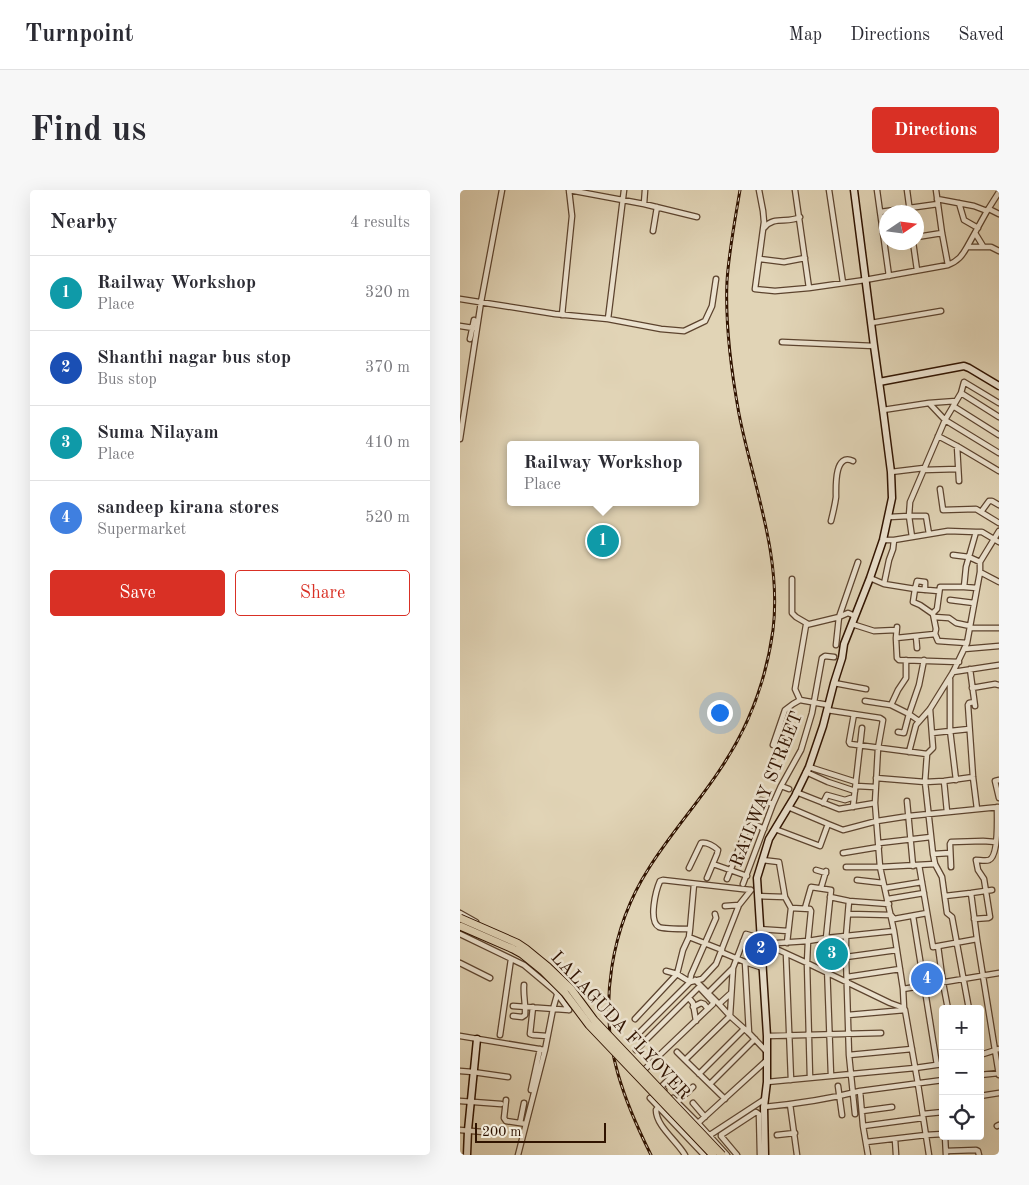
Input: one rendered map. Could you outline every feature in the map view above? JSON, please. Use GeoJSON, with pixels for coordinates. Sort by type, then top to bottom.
{"type":"FeatureCollection","features":[{"type":"Feature","properties":{"kind":"main road"},"geometry":{"type":"LineString","coordinates":[[765,1155],[764,1107],[767,1082],[767,1036],[758,896],[754,889],[769,838],[808,770],[842,658],[844,644],[884,540],[892,498],[884,410],[870,323],[854,190]]}},
{"type":"Feature","properties":{"kind":"main road"},"geometry":{"type":"LineString","coordinates":[[879,382],[964,366],[999,386]]}},
{"type":"Feature","properties":{"kind":"main road","name":"LALAGUDA FLYOVER"},"geometry":{"type":"LineString","coordinates":[[460,918],[517,944],[548,967],[570,989],[594,1020],[722,1155]]}},
{"type":"Feature","properties":{"kind":"main road","name":"LALAGUDA FLYOVER"},"geometry":{"type":"LineString","coordinates":[[460,926],[514,949],[543,971],[565,993],[589,1025],[713,1155]]}},
{"type":"Feature","properties":{"kind":"main road"},"geometry":{"type":"LineString","coordinates":[[467,1155],[477,1039]]}},
{"type":"Feature","properties":{"kind":"street"},"geometry":{"type":"LineString","coordinates":[[460,439],[475,328],[502,190]]}},
{"type":"Feature","properties":{"kind":"street"},"geometry":{"type":"LineString","coordinates":[[562,315],[572,216],[569,190],[644,204],[697,217]]}},
{"type":"Feature","properties":{"kind":"street"},"geometry":{"type":"LineString","coordinates":[[608,319],[624,190]]}},
{"type":"Feature","properties":{"kind":"street"},"geometry":{"type":"LineString","coordinates":[[644,204],[645,190]]}},
{"type":"Feature","properties":{"kind":"street"},"geometry":{"type":"LineString","coordinates":[[758,190],[764,222],[755,289],[775,291],[865,280],[948,265],[959,259],[998,196]]}},
{"type":"Feature","properties":{"kind":"street"},"geometry":{"type":"LineString","coordinates":[[795,190],[809,288]]}},
{"type":"Feature","properties":{"kind":"street"},"geometry":{"type":"LineString","coordinates":[[829,190],[843,283]]}},
{"type":"Feature","properties":{"kind":"street"},"geometry":{"type":"LineString","coordinates":[[877,190],[879,205]]}},
{"type":"Feature","properties":{"kind":"street"},"geometry":{"type":"LineString","coordinates":[[907,190],[909,205]]}},
{"type":"Feature","properties":{"kind":"street"},"geometry":{"type":"LineString","coordinates":[[936,190],[948,265]]}},
{"type":"Feature","properties":{"kind":"street"},"geometry":{"type":"LineString","coordinates":[[924,206],[937,202],[959,203],[999,214]]}},
{"type":"Feature","properties":{"kind":"street"},"geometry":{"type":"LineString","coordinates":[[959,203],[964,220],[976,230],[983,246]]}},
{"type":"Feature","properties":{"kind":"street"},"geometry":{"type":"LineString","coordinates":[[653,231],[657,207]]}},
{"type":"Feature","properties":{"kind":"street"},"geometry":{"type":"LineString","coordinates":[[762,231],[766,225],[780,219],[795,220],[800,217]]}},
{"type":"Feature","properties":{"kind":"street"},"geometry":{"type":"LineString","coordinates":[[924,236],[942,233]]}},
{"type":"Feature","properties":{"kind":"street"},"geometry":{"type":"LineString","coordinates":[[967,247],[983,246],[999,251]]}},
{"type":"Feature","properties":{"kind":"street"},"geometry":{"type":"LineString","coordinates":[[886,250],[888,276]]}},
{"type":"Feature","properties":{"kind":"street"},"geometry":{"type":"LineString","coordinates":[[914,250],[917,270]]}},
{"type":"Feature","properties":{"kind":"street"},"geometry":{"type":"LineString","coordinates":[[760,259],[784,262],[805,258]]}},
{"type":"Feature","properties":{"kind":"street"},"geometry":{"type":"LineString","coordinates":[[460,299],[684,331],[706,321],[712,306],[716,279]]}},
{"type":"Feature","properties":{"kind":"street"},"geometry":{"type":"LineString","coordinates":[[870,323],[941,311]]}},
{"type":"Feature","properties":{"kind":"street"},"geometry":{"type":"LineString","coordinates":[[470,339],[475,328],[474,320]]}},
{"type":"Feature","properties":{"kind":"street"},"geometry":{"type":"LineString","coordinates":[[460,326],[475,328]]}},
{"type":"Feature","properties":{"kind":"street"},"geometry":{"type":"LineString","coordinates":[[782,342],[874,346]]}},
{"type":"Feature","properties":{"kind":"street"},"geometry":{"type":"LineString","coordinates":[[912,537],[909,516],[910,502],[945,420],[964,382],[999,403]]}},
{"type":"Feature","properties":{"kind":"street"},"geometry":{"type":"LineString","coordinates":[[960,393],[999,417]]}},
{"type":"Feature","properties":{"kind":"street"},"geometry":{"type":"LineString","coordinates":[[884,410],[956,401]]}},
{"type":"Feature","properties":{"kind":"street"},"geometry":{"type":"LineString","coordinates":[[929,403],[945,420],[999,453]]}},
{"type":"Feature","properties":{"kind":"street"},"geometry":{"type":"LineString","coordinates":[[953,406],[999,435]]}},
{"type":"Feature","properties":{"kind":"street"},"geometry":{"type":"LineString","coordinates":[[938,436],[999,471]]}},
{"type":"Feature","properties":{"kind":"street"},"geometry":{"type":"LineString","coordinates":[[957,446],[959,482]]}},
{"type":"Feature","properties":{"kind":"street"},"geometry":{"type":"LineString","coordinates":[[831,521],[836,499],[837,474],[845,459],[853,461]]}},
{"type":"Feature","properties":{"kind":"street"},"geometry":{"type":"LineString","coordinates":[[891,472],[923,469],[958,469]]}},
{"type":"Feature","properties":{"kind":"street"},"geometry":{"type":"LineString","coordinates":[[940,489],[943,510],[976,509],[999,523]]}},
{"type":"Feature","properties":{"kind":"street"},"geometry":{"type":"LineString","coordinates":[[981,512],[989,501],[999,505]]}},
{"type":"Feature","properties":{"kind":"street"},"geometry":{"type":"LineString","coordinates":[[888,517],[926,517],[929,534]]}},
{"type":"Feature","properties":{"kind":"street"},"geometry":{"type":"LineString","coordinates":[[909,752],[916,725],[930,709],[954,672],[967,643],[980,572],[980,562],[997,540],[999,531]]}},
{"type":"Feature","properties":{"kind":"street"},"geometry":{"type":"LineString","coordinates":[[884,540],[948,532],[982,532],[997,540]]}},
{"type":"Feature","properties":{"kind":"street"},"geometry":{"type":"LineString","coordinates":[[964,587],[966,567],[976,532]]}},
{"type":"Feature","properties":{"kind":"street"},"geometry":{"type":"LineString","coordinates":[[884,584],[894,540]]}},
{"type":"Feature","properties":{"kind":"street"},"geometry":{"type":"LineString","coordinates":[[953,555],[980,562]]}},
{"type":"Feature","properties":{"kind":"street"},"geometry":{"type":"LineString","coordinates":[[836,645],[839,617],[858,562]]}},
{"type":"Feature","properties":{"kind":"street"},"geometry":{"type":"LineString","coordinates":[[980,572],[999,582]]}},
{"type":"Feature","properties":{"kind":"street"},"geometry":{"type":"LineString","coordinates":[[870,578],[884,584],[939,591]]}},
{"type":"Feature","properties":{"kind":"street"},"geometry":{"type":"LineString","coordinates":[[792,579],[792,613],[808,624]]}},
{"type":"Feature","properties":{"kind":"street"},"geometry":{"type":"LineString","coordinates":[[924,590],[925,582],[917,581],[913,602],[933,615],[949,618],[956,623],[970,627],[999,628]]}},
{"type":"Feature","properties":{"kind":"street"},"geometry":{"type":"LineString","coordinates":[[933,615],[938,609],[940,586],[977,588]]}},
{"type":"Feature","properties":{"kind":"street"},"geometry":{"type":"LineString","coordinates":[[950,600],[974,603]]}},
{"type":"Feature","properties":{"kind":"street"},"geometry":{"type":"LineString","coordinates":[[844,603],[848,612],[855,616]]}},
{"type":"Feature","properties":{"kind":"street"},"geometry":{"type":"LineString","coordinates":[[800,700],[795,689],[805,627],[808,624],[839,617],[848,612]]}},
{"type":"Feature","properties":{"kind":"street"},"geometry":{"type":"LineString","coordinates":[[933,615],[936,629],[935,634],[939,642],[967,643]]}},
{"type":"Feature","properties":{"kind":"street"},"geometry":{"type":"LineString","coordinates":[[852,624],[874,631],[896,629],[897,658],[899,660],[959,662]]}},
{"type":"Feature","properties":{"kind":"street"},"geometry":{"type":"LineString","coordinates":[[896,638],[935,634]]}},
{"type":"Feature","properties":{"kind":"street"},"geometry":{"type":"LineString","coordinates":[[916,636],[917,648]]}},
{"type":"Feature","properties":{"kind":"street"},"geometry":{"type":"LineString","coordinates":[[964,649],[999,646]]}},
{"type":"Feature","properties":{"kind":"street","name":"RAILWAY STREET"},"geometry":{"type":"LineString","coordinates":[[743,884],[773,804],[801,750],[812,713],[822,658],[825,656],[834,657]]}},
{"type":"Feature","properties":{"kind":"street"},"geometry":{"type":"LineString","coordinates":[[891,705],[906,678],[906,660]]}},
{"type":"Feature","properties":{"kind":"street"},"geometry":{"type":"LineString","coordinates":[[898,732],[904,733],[919,685],[924,660]]}},
{"type":"Feature","properties":{"kind":"street"},"geometry":{"type":"LineString","coordinates":[[954,672],[999,665]]}},
{"type":"Feature","properties":{"kind":"street"},"geometry":{"type":"LineString","coordinates":[[970,669],[974,704],[968,703],[969,729],[977,809]]}},
{"type":"Feature","properties":{"kind":"street"},"geometry":{"type":"LineString","coordinates":[[950,678],[950,730],[956,780]]}},
{"type":"Feature","properties":{"kind":"street"},"geometry":{"type":"LineString","coordinates":[[834,682],[866,689]]}},
{"type":"Feature","properties":{"kind":"street"},"geometry":{"type":"LineString","coordinates":[[972,688],[999,685]]}},
{"type":"Feature","properties":{"kind":"street"},"geometry":{"type":"LineString","coordinates":[[773,745],[785,710],[800,700],[882,719],[875,787],[880,867],[894,931],[929,1155]]}},
{"type":"Feature","properties":{"kind":"street"},"geometry":{"type":"LineString","coordinates":[[865,701],[891,705],[919,721]]}},
{"type":"Feature","properties":{"kind":"street"},"geometry":{"type":"LineString","coordinates":[[930,709],[933,748],[927,754],[925,782],[933,854],[935,864],[942,877],[947,913],[952,917],[968,1005]]}},
{"type":"Feature","properties":{"kind":"street"},"geometry":{"type":"LineString","coordinates":[[854,714],[850,744],[927,754]]}},
{"type":"Feature","properties":{"kind":"street"},"geometry":{"type":"LineString","coordinates":[[853,807],[862,728]]}},
{"type":"Feature","properties":{"kind":"street"},"geometry":{"type":"LineString","coordinates":[[932,732],[969,729]]}},
{"type":"Feature","properties":{"kind":"street"},"geometry":{"type":"LineString","coordinates":[[808,770],[856,786]]}},
{"type":"Feature","properties":{"kind":"street"},"geometry":{"type":"LineString","coordinates":[[808,770],[828,782],[875,787]]}},
{"type":"Feature","properties":{"kind":"street"},"geometry":{"type":"LineString","coordinates":[[876,778],[925,782],[973,777]]}},
{"type":"Feature","properties":{"kind":"street"},"geometry":{"type":"LineString","coordinates":[[999,780],[995,781],[999,796]]}},
{"type":"Feature","properties":{"kind":"street"},"geometry":{"type":"LineString","coordinates":[[944,781],[947,812]]}},
{"type":"Feature","properties":{"kind":"street"},"geometry":{"type":"LineString","coordinates":[[781,786],[789,789]]}},
{"type":"Feature","properties":{"kind":"street"},"geometry":{"type":"LineString","coordinates":[[796,792],[839,809],[875,803]]}},
{"type":"Feature","properties":{"kind":"street"},"geometry":{"type":"LineString","coordinates":[[823,803],[827,794],[845,800],[854,799]]}},
{"type":"Feature","properties":{"kind":"street"},"geometry":{"type":"LineString","coordinates":[[761,800],[773,804]]}},
{"type":"Feature","properties":{"kind":"street"},"geometry":{"type":"LineString","coordinates":[[907,801],[913,866]]}},
{"type":"Feature","properties":{"kind":"street"},"geometry":{"type":"LineString","coordinates":[[788,807],[843,830],[877,821],[908,816],[998,807],[996,842],[991,859],[976,860],[978,870],[989,890],[990,917],[974,919]]}},
{"type":"Feature","properties":{"kind":"street"},"geometry":{"type":"LineString","coordinates":[[727,879],[749,827],[754,824],[764,829]]}},
{"type":"Feature","properties":{"kind":"street"},"geometry":{"type":"LineString","coordinates":[[775,829],[820,846],[828,824]]}},
{"type":"Feature","properties":{"kind":"street"},"geometry":{"type":"LineString","coordinates":[[842,853],[931,837]]}},
{"type":"Feature","properties":{"kind":"street"},"geometry":{"type":"LineString","coordinates":[[689,868],[700,844],[703,842],[715,847],[718,850],[707,878]]}},
{"type":"Feature","properties":{"kind":"street"},"geometry":{"type":"LineString","coordinates":[[951,867],[951,842],[996,842]]}},
{"type":"Feature","properties":{"kind":"street"},"geometry":{"type":"LineString","coordinates":[[933,854],[950,853]]}},
{"type":"Feature","properties":{"kind":"street"},"geometry":{"type":"LineString","coordinates":[[762,860],[779,862],[785,897],[791,908],[787,942]]}},
{"type":"Feature","properties":{"kind":"street"},"geometry":{"type":"LineString","coordinates":[[713,864],[746,876]]}},
{"type":"Feature","properties":{"kind":"street"},"geometry":{"type":"LineString","coordinates":[[846,867],[935,864]]}},
{"type":"Feature","properties":{"kind":"street"},"geometry":{"type":"LineString","coordinates":[[919,865],[933,947],[977,939]]}},
{"type":"Feature","properties":{"kind":"street"},"geometry":{"type":"LineString","coordinates":[[816,870],[826,872],[821,888]]}},
{"type":"Feature","properties":{"kind":"street"},"geometry":{"type":"LineString","coordinates":[[857,880],[884,886],[922,882]]}},
{"type":"Feature","properties":{"kind":"street"},"geometry":{"type":"LineString","coordinates":[[690,929],[660,927],[655,923],[654,904],[660,881],[754,889]]}},
{"type":"Feature","properties":{"kind":"street"},"geometry":{"type":"LineString","coordinates":[[635,1019],[677,974],[683,950],[689,937],[694,884]]}},
{"type":"Feature","properties":{"kind":"street"},"geometry":{"type":"LineString","coordinates":[[805,908],[811,887],[831,890],[826,938],[831,1076]]}},
{"type":"Feature","properties":{"kind":"street"},"geometry":{"type":"LineString","coordinates":[[632,1040],[693,981],[702,979],[716,964],[739,905],[754,889]]}},
{"type":"Feature","properties":{"kind":"street"},"geometry":{"type":"LineString","coordinates":[[945,896],[989,890]]}},
{"type":"Feature","properties":{"kind":"street"},"geometry":{"type":"LineString","coordinates":[[830,897],[849,901],[888,902],[924,893]]}},
{"type":"Feature","properties":{"kind":"street"},"geometry":{"type":"LineString","coordinates":[[971,893],[983,976],[997,1049],[999,1073],[984,1075]]}},
{"type":"Feature","properties":{"kind":"street"},"geometry":{"type":"LineString","coordinates":[[758,896],[785,897]]}},
{"type":"Feature","properties":{"kind":"street"},"geometry":{"type":"LineString","coordinates":[[849,901],[846,937],[848,1033],[855,1114]]}},
{"type":"Feature","properties":{"kind":"street"},"geometry":{"type":"LineString","coordinates":[[724,906],[739,905]]}},
{"type":"Feature","properties":{"kind":"street"},"geometry":{"type":"LineString","coordinates":[[791,908],[811,910],[807,963],[810,1078]]}},
{"type":"Feature","properties":{"kind":"street"},"geometry":{"type":"LineString","coordinates":[[460,913],[516,940],[535,952],[537,955],[536,960],[530,970]]}},
{"type":"Feature","properties":{"kind":"street"},"geometry":{"type":"LineString","coordinates":[[848,914],[891,915],[894,919],[927,913]]}},
{"type":"Feature","properties":{"kind":"street"},"geometry":{"type":"LineString","coordinates":[[693,981],[691,975],[716,918],[715,914]]}},
{"type":"Feature","properties":{"kind":"street"},"geometry":{"type":"LineString","coordinates":[[913,916],[924,986],[939,1059]]}},
{"type":"Feature","properties":{"kind":"street"},"geometry":{"type":"LineString","coordinates":[[760,929],[788,931]]}},
{"type":"Feature","properties":{"kind":"street"},"geometry":{"type":"LineString","coordinates":[[775,945],[777,930]]}},
{"type":"Feature","properties":{"kind":"street"},"geometry":{"type":"LineString","coordinates":[[743,941],[761,945],[775,945],[787,942],[894,931]]}},
{"type":"Feature","properties":{"kind":"street"},"geometry":{"type":"LineString","coordinates":[[685,1060],[730,1016],[733,968],[745,934],[747,933],[757,938],[761,945]]}},
{"type":"Feature","properties":{"kind":"street"},"geometry":{"type":"LineString","coordinates":[[460,934],[524,965],[555,991],[569,1010],[513,1006]]}},
{"type":"Feature","properties":{"kind":"street"},"geometry":{"type":"LineString","coordinates":[[689,937],[763,968]]}},
{"type":"Feature","properties":{"kind":"street"},"geometry":{"type":"LineString","coordinates":[[775,945],[786,954],[828,974],[847,980],[890,1004],[905,1009]]}},
{"type":"Feature","properties":{"kind":"street"},"geometry":{"type":"LineString","coordinates":[[938,946],[947,1005]]}},
{"type":"Feature","properties":{"kind":"street"},"geometry":{"type":"LineString","coordinates":[[846,957],[897,950]]}},
{"type":"Feature","properties":{"kind":"street"},"geometry":{"type":"LineString","coordinates":[[786,954],[791,1080]]}},
{"type":"Feature","properties":{"kind":"street"},"geometry":{"type":"LineString","coordinates":[[500,1035],[511,960]]}},
{"type":"Feature","properties":{"kind":"street"},"geometry":{"type":"LineString","coordinates":[[745,962],[750,1033]]}},
{"type":"Feature","properties":{"kind":"street"},"geometry":{"type":"LineString","coordinates":[[460,963],[490,978]]}},
{"type":"Feature","properties":{"kind":"street"},"geometry":{"type":"LineString","coordinates":[[708,993],[733,968]]}},
{"type":"Feature","properties":{"kind":"street"},"geometry":{"type":"LineString","coordinates":[[847,980],[900,969]]}},
{"type":"Feature","properties":{"kind":"street"},"geometry":{"type":"LineString","coordinates":[[666,972],[677,974],[693,981],[708,993],[750,1033],[767,1056],[725,1099],[698,1123]]}},
{"type":"Feature","properties":{"kind":"street"},"geometry":{"type":"LineString","coordinates":[[903,989],[999,973]]}},
{"type":"Feature","properties":{"kind":"street"},"geometry":{"type":"LineString","coordinates":[[513,1016],[524,1016],[526,1007],[523,997],[524,985]]}},
{"type":"Feature","properties":{"kind":"street"},"geometry":{"type":"LineString","coordinates":[[636,1050],[698,988],[713,1002],[696,1021],[645,1069]]}},
{"type":"Feature","properties":{"kind":"street"},"geometry":{"type":"LineString","coordinates":[[719,1004],[731,993]]}},
{"type":"Feature","properties":{"kind":"street"},"geometry":{"type":"LineString","coordinates":[[518,1155],[526,1124],[530,1096],[542,1049],[548,1036],[557,995]]}},
{"type":"Feature","properties":{"kind":"street"},"geometry":{"type":"LineString","coordinates":[[689,998],[693,1003],[696,1021]]}},
{"type":"Feature","properties":{"kind":"street"},"geometry":{"type":"LineString","coordinates":[[693,1007],[701,1002],[708,1009]]}},
{"type":"Feature","properties":{"kind":"street"},"geometry":{"type":"LineString","coordinates":[[533,1008],[530,1034],[548,1036]]}},
{"type":"Feature","properties":{"kind":"street"},"geometry":{"type":"LineString","coordinates":[[848,1014],[905,1009]]}},
{"type":"Feature","properties":{"kind":"street"},"geometry":{"type":"LineString","coordinates":[[699,1074],[744,1028]]}},
{"type":"Feature","properties":{"kind":"street"},"geometry":{"type":"LineString","coordinates":[[767,1036],[881,1033]]}},
{"type":"Feature","properties":{"kind":"street"},"geometry":{"type":"LineString","coordinates":[[460,1036],[542,1049]]}},
{"type":"Feature","properties":{"kind":"street"},"geometry":{"type":"LineString","coordinates":[[710,1084],[755,1039]]}},
{"type":"Feature","properties":{"kind":"street"},"geometry":{"type":"LineString","coordinates":[[849,1055],[912,1049]]}},
{"type":"Feature","properties":{"kind":"street"},"geometry":{"type":"LineString","coordinates":[[984,1054],[997,1049]]}},
{"type":"Feature","properties":{"kind":"street"},"geometry":{"type":"LineString","coordinates":[[677,1052],[725,1099]]}},
{"type":"Feature","properties":{"kind":"street"},"geometry":{"type":"LineString","coordinates":[[632,1055],[727,1155]]}},
{"type":"Feature","properties":{"kind":"street"},"geometry":{"type":"LineString","coordinates":[[767,1082],[939,1064]]}},
{"type":"Feature","properties":{"kind":"street"},"geometry":{"type":"LineString","coordinates":[[460,1071],[508,1076]]}},
{"type":"Feature","properties":{"kind":"street"},"geometry":{"type":"LineString","coordinates":[[661,1087],[672,1076]]}},
{"type":"Feature","properties":{"kind":"street"},"geometry":{"type":"LineString","coordinates":[[764,1107],[840,1096],[860,1091],[939,1081]]}},
{"type":"Feature","properties":{"kind":"street"},"geometry":{"type":"LineString","coordinates":[[679,1083],[688,1092]]}},
{"type":"Feature","properties":{"kind":"street"},"geometry":{"type":"LineString","coordinates":[[838,1086],[842,1115]]}},
{"type":"Feature","properties":{"kind":"street"},"geometry":{"type":"LineString","coordinates":[[677,1102],[693,1087]]}},
{"type":"Feature","properties":{"kind":"street"},"geometry":{"type":"LineString","coordinates":[[860,1091],[868,1155]]}},
{"type":"Feature","properties":{"kind":"street"},"geometry":{"type":"LineString","coordinates":[[984,1095],[999,1093]]}},
{"type":"Feature","properties":{"kind":"street"},"geometry":{"type":"LineString","coordinates":[[669,1095],[658,1106],[656,1110],[657,1118],[685,1155]]}},
{"type":"Feature","properties":{"kind":"street"},"geometry":{"type":"LineString","coordinates":[[650,1098],[704,1155]]}},
{"type":"Feature","properties":{"kind":"street"},"geometry":{"type":"LineString","coordinates":[[737,1155],[721,1135],[765,1099]]}},
{"type":"Feature","properties":{"kind":"street"},"geometry":{"type":"LineString","coordinates":[[460,1100],[501,1104]]}},
{"type":"Feature","properties":{"kind":"street"},"geometry":{"type":"LineString","coordinates":[[506,1100],[504,1118],[506,1121],[526,1124]]}},
{"type":"Feature","properties":{"kind":"street"},"geometry":{"type":"LineString","coordinates":[[693,1103],[705,1117]]}},
{"type":"Feature","properties":{"kind":"street"},"geometry":{"type":"LineString","coordinates":[[520,1123],[524,1104]]}},
{"type":"Feature","properties":{"kind":"street"},"geometry":{"type":"LineString","coordinates":[[790,1104],[798,1155]]}},
{"type":"Feature","properties":{"kind":"street"},"geometry":{"type":"LineString","coordinates":[[862,1111],[892,1107]]}},
{"type":"Feature","properties":{"kind":"street"},"geometry":{"type":"LineString","coordinates":[[710,1135],[756,1112],[759,1114],[760,1155]]}},
{"type":"Feature","properties":{"kind":"street"},"geometry":{"type":"LineString","coordinates":[[863,1126],[939,1113]]}},
{"type":"Feature","properties":{"kind":"street"},"geometry":{"type":"LineString","coordinates":[[460,1130],[495,1133]]}},
{"type":"Feature","properties":{"kind":"street"},"geometry":{"type":"LineString","coordinates":[[777,1134],[795,1133]]}},
{"type":"Feature","properties":{"kind":"street"},"geometry":{"type":"LineString","coordinates":[[866,1142],[939,1135]]}},
{"type":"Feature","properties":{"kind":"street"},"geometry":{"type":"LineString","coordinates":[[895,1139],[896,1155]]}},
{"type":"Feature","properties":{"kind":"street"},"geometry":{"type":"LineString","coordinates":[[945,1140],[946,1153],[976,1150],[979,1155]]}},
{"type":"Feature","properties":{"kind":"railway"},"geometry":{"type":"LineString","coordinates":[[651,1155],[625,1095],[612,1048],[609,994],[617,941],[625,916],[649,868],[712,781],[740,735],[761,685],[773,630],[775,602],[770,548],[739,414],[728,331],[727,281],[740,190]]}},
{"type":"Feature","properties":{"kind":"place","name":"Railway Workshop"},"geometry":{"type":"Point","coordinates":[603,541]}},
{"type":"Feature","properties":{"kind":"place","name":"Shanthi nagar bus stop"},"geometry":{"type":"Point","coordinates":[761,949]}},
{"type":"Feature","properties":{"kind":"place","name":"Suma Nilayam"},"geometry":{"type":"Point","coordinates":[832,954]}},
{"type":"Feature","properties":{"kind":"place","name":"sandeep kirana stores"},"geometry":{"type":"Point","coordinates":[927,979]}}]}
